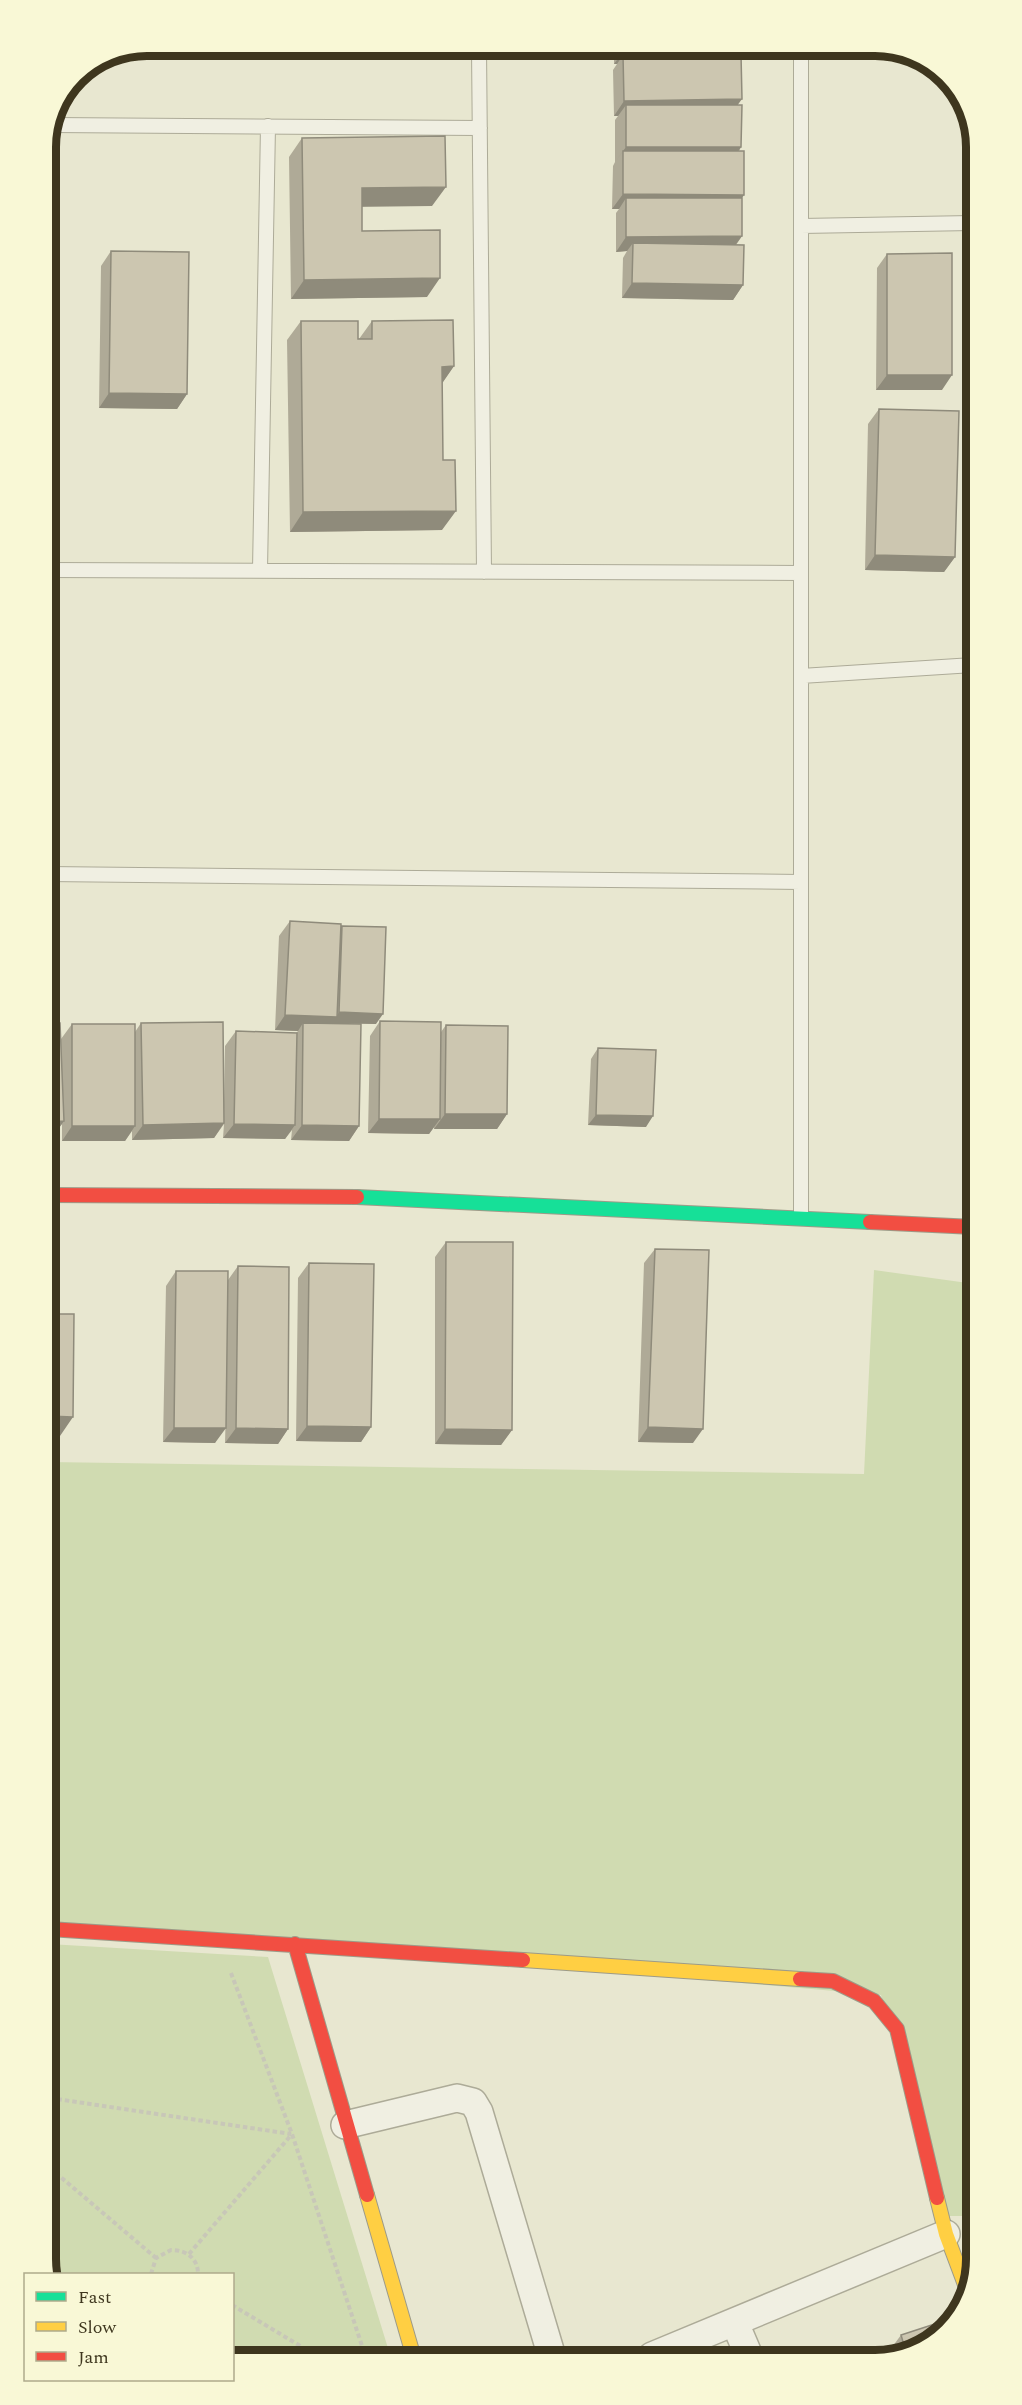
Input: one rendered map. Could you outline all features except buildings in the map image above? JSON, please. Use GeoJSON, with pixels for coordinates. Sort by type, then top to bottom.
{"type":"FeatureCollection","features":[{"type":"Feature","properties":{"kind":"street"},"geometry":{"type":"LineString","coordinates":[[56,1195],[340,1196],[966,1227]]}},
{"type":"Feature","properties":{"kind":"street"},"geometry":{"type":"LineString","coordinates":[[56,1929],[833,1981],[874,2001],[897,2029],[946,2234],[963,2280]]}},
{"type":"Feature","properties":{"kind":"street"},"geometry":{"type":"LineString","coordinates":[[295,1944],[345,2125],[411,2349]]}},
{"type":"Feature","properties":{"kind":"street"},"geometry":{"type":"LineString","coordinates":[[345,2125],[457,2098],[473,2102],[479,2112],[550,2350]]}},
{"type":"Feature","properties":{"kind":"street"},"geometry":{"type":"LineString","coordinates":[[668,2350],[946,2234]]}},
{"type":"Feature","properties":{"kind":"street"},"geometry":{"type":"LineString","coordinates":[[735,2323],[746,2350]]}},
{"type":"Feature","properties":{"kind":"lane"},"geometry":{"type":"LineString","coordinates":[[479,56],[484,572]]}},
{"type":"Feature","properties":{"kind":"lane"},"geometry":{"type":"LineString","coordinates":[[801,56],[801,1218]]}},
{"type":"Feature","properties":{"kind":"lane"},"geometry":{"type":"LineString","coordinates":[[59,124],[480,128]]}},
{"type":"Feature","properties":{"kind":"lane"},"geometry":{"type":"LineString","coordinates":[[260,570],[268,126]]}},
{"type":"Feature","properties":{"kind":"lane"},"geometry":{"type":"LineString","coordinates":[[801,226],[966,223]]}},
{"type":"Feature","properties":{"kind":"lane"},"geometry":{"type":"LineString","coordinates":[[56,570],[801,573]]}},
{"type":"Feature","properties":{"kind":"lane"},"geometry":{"type":"LineString","coordinates":[[801,676],[966,665]]}},
{"type":"Feature","properties":{"kind":"lane"},"geometry":{"type":"LineString","coordinates":[[56,874],[801,882]]}},
{"type":"Feature","properties":{"kind":"path"},"geometry":{"type":"LineString","coordinates":[[219,1942],[292,2134],[363,2349]]}},
{"type":"Feature","properties":{"kind":"path"},"geometry":{"type":"LineString","coordinates":[[56,2099],[292,2134]]}},
{"type":"Feature","properties":{"kind":"path"},"geometry":{"type":"LineString","coordinates":[[189,2254],[292,2134]]}},
{"type":"Feature","properties":{"kind":"path"},"geometry":{"type":"LineString","coordinates":[[56,2173],[156,2258]]}},
{"type":"Feature","properties":{"kind":"path"},"geometry":{"type":"LineString","coordinates":[[151,2273],[156,2258],[171,2250],[189,2254],[195,2261],[198,2273]]}},
{"type":"Feature","properties":{"kind":"path"},"geometry":{"type":"LineString","coordinates":[[234,2306],[306,2349]]}},
{"type":"Feature","properties":{"kind":"green space"},"geometry":{"type":"Polygon","coordinates":[[[874,1270],[966,1283],[966,2216],[943,2216],[881,1995],[56,1924],[56,1462],[864,1474],[874,1270]]]}},
{"type":"Feature","properties":{"kind":"green space"},"geometry":{"type":"Polygon","coordinates":[[[56,1944],[268,1957],[388,2349],[234,2349],[234,2273],[57,2273],[56,1944]]]}},
{"type":"Feature","properties":{"kind":"traffic: fast"},"geometry":{"type":"LineString","coordinates":[[357,1197],[870,1222]]}},
{"type":"Feature","properties":{"kind":"traffic: slow"},"geometry":{"type":"LineString","coordinates":[[523,1960],[800,1979]]}},
{"type":"Feature","properties":{"kind":"traffic: slow"},"geometry":{"type":"LineString","coordinates":[[367,2195],[412,2349]]}},
{"type":"Feature","properties":{"kind":"traffic: slow"},"geometry":{"type":"LineString","coordinates":[[937,2198],[946,2234],[963,2280]]}},
{"type":"Feature","properties":{"kind":"traffic: jam"},"geometry":{"type":"LineString","coordinates":[[56,1195],[357,1197]]}},
{"type":"Feature","properties":{"kind":"traffic: jam"},"geometry":{"type":"LineString","coordinates":[[870,1222],[966,1227]]}},
{"type":"Feature","properties":{"kind":"traffic: jam"},"geometry":{"type":"LineString","coordinates":[[56,1929],[523,1960]]}},
{"type":"Feature","properties":{"kind":"traffic: jam"},"geometry":{"type":"LineString","coordinates":[[295,1944],[367,2195]]}},
{"type":"Feature","properties":{"kind":"traffic: jam"},"geometry":{"type":"LineString","coordinates":[[800,1979],[833,1981],[874,2001],[897,2029],[937,2198]]}}]}
